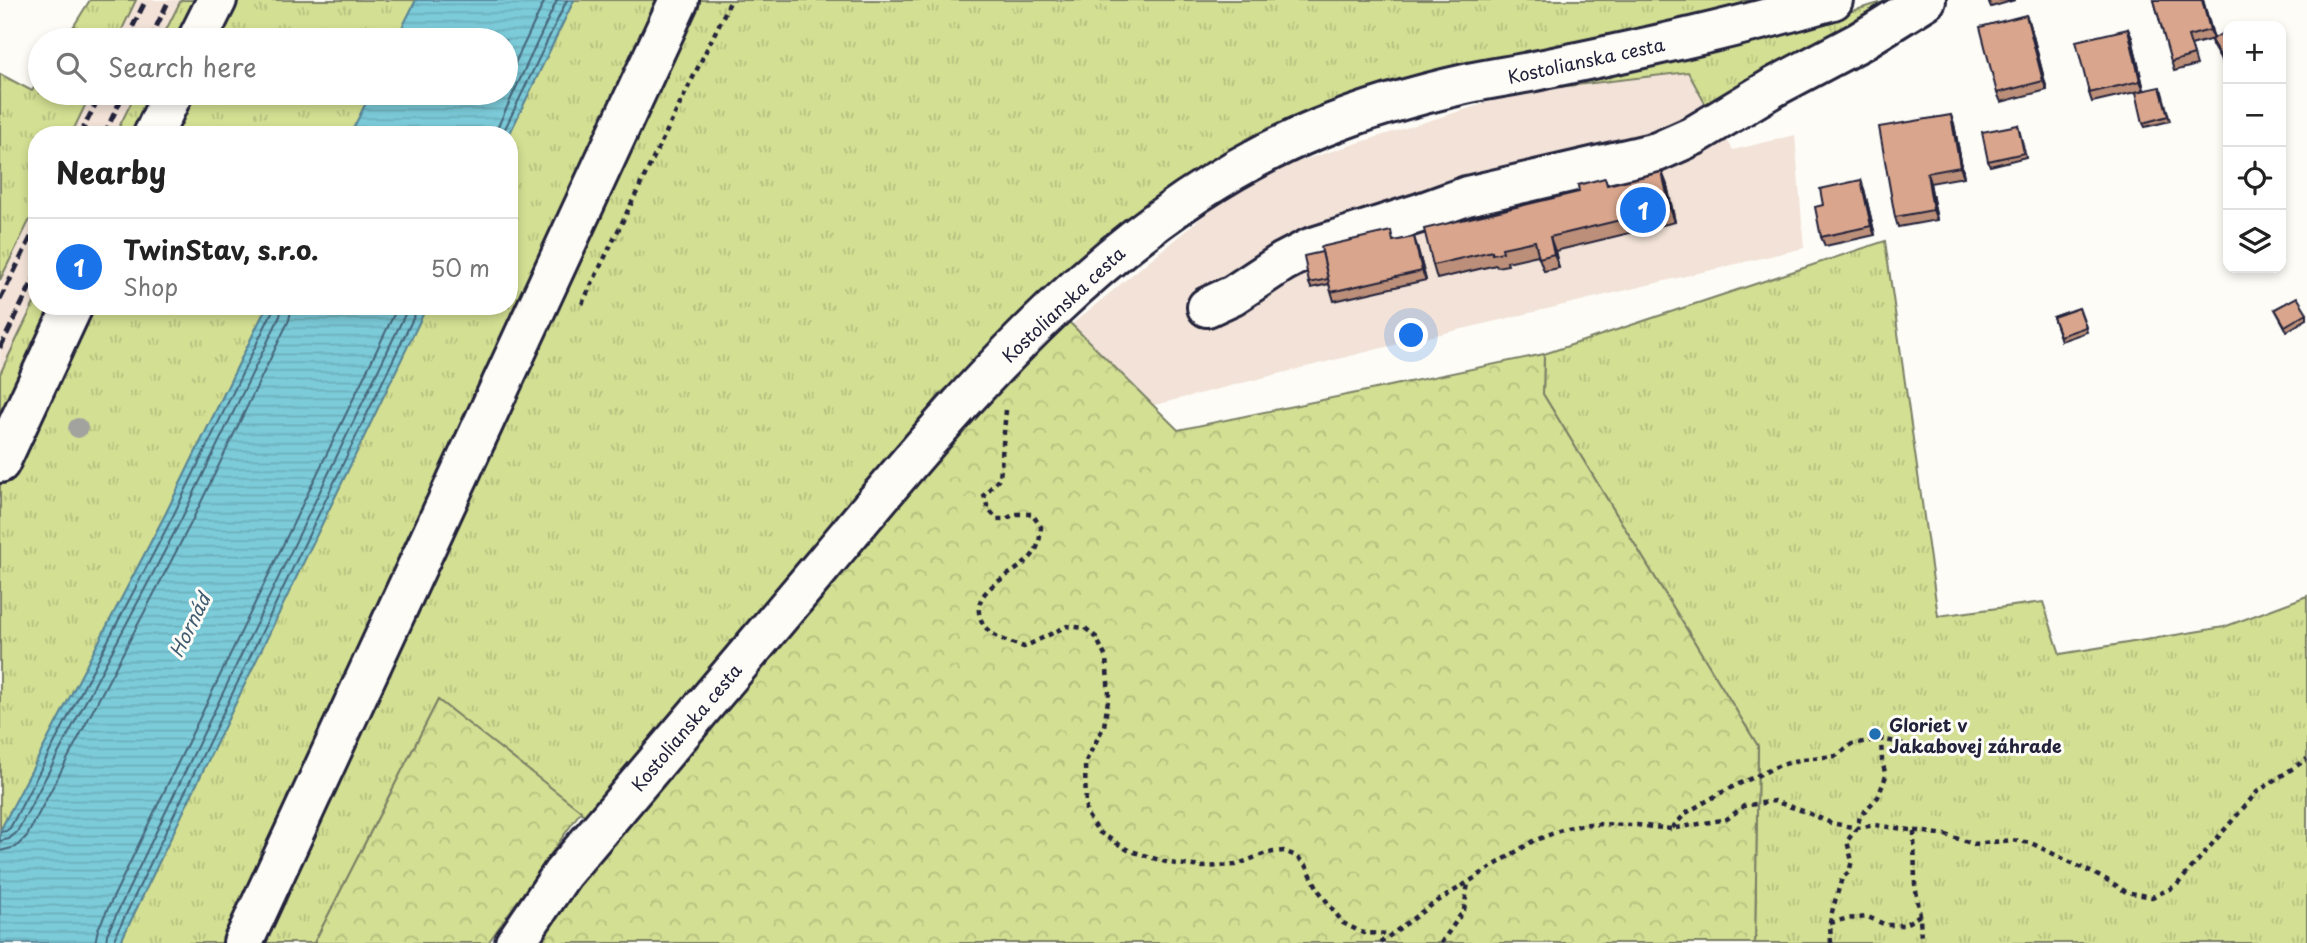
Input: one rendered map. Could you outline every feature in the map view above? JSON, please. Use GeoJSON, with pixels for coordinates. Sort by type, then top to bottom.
{"type":"FeatureCollection","features":[{"type":"Feature","properties":{"kind":"street"},"geometry":{"type":"LineString","coordinates":[[203,28],[217,0]]}},
{"type":"Feature","properties":{"kind":"street"},"geometry":{"type":"LineString","coordinates":[[243,943],[679,0]]}},
{"type":"Feature","properties":{"kind":"street","name":"Kostolianska cesta"},"geometry":{"type":"LineString","coordinates":[[515,943],[562,874],[939,427],[1055,308],[1126,245],[1182,204],[1246,164],[1318,129],[1396,103],[1464,84],[1707,35],[1833,0]]}},
{"type":"Feature","properties":{"kind":"street"},"geometry":{"type":"LineString","coordinates":[[1207,307],[1233,295],[1283,262],[1310,248],[1466,196],[1657,152],[1716,123],[1926,0]]}},
{"type":"Feature","properties":{"kind":"street"},"geometry":{"type":"LineString","coordinates":[[157,126],[167,105]]}},
{"type":"Feature","properties":{"kind":"street"},"geometry":{"type":"LineString","coordinates":[[0,463],[69,315]]}},
{"type":"Feature","properties":{"kind":"path"},"geometry":{"type":"LineString","coordinates":[[986,376],[1007,398],[1000,478],[984,495],[988,509],[997,519],[1006,519],[1015,514],[1032,514],[1041,527],[1039,546],[1029,559],[983,596],[978,611],[983,626],[999,638],[1024,647],[1068,626],[1085,628],[1096,637],[1106,658],[1109,694],[1104,726],[1085,764],[1086,813],[1099,832],[1128,850],[1169,863],[1202,867],[1236,865],[1266,853],[1284,851],[1296,856],[1306,865],[1319,891],[1343,923],[1363,933],[1391,934]]}},
{"type":"Feature","properties":{"kind":"path"},"geometry":{"type":"LineString","coordinates":[[1831,943],[1830,923],[1842,877],[1849,872],[1852,860],[1847,841],[1857,828],[1860,816],[1878,797],[1886,776],[1881,739]]}},
{"type":"Feature","properties":{"kind":"path"},"geometry":{"type":"LineString","coordinates":[[1671,830],[1686,813],[1726,790],[1778,766],[1802,759],[1836,756],[1852,744],[1881,739],[1934,750],[1985,748]]}},
{"type":"Feature","properties":{"kind":"path"},"geometry":{"type":"LineString","coordinates":[[1380,943],[1533,841],[1567,828],[1589,824],[1637,825],[1671,830],[1727,819],[1744,806],[1774,801],[1830,824],[1857,828],[1875,825],[1946,835],[1974,844],[2012,840],[2031,843],[2126,892],[2152,897],[2176,886],[2257,792],[2307,759]]}},
{"type":"Feature","properties":{"kind":"path"},"geometry":{"type":"LineString","coordinates":[[1914,831],[1915,884],[1921,943]]}},
{"type":"Feature","properties":{"kind":"path"},"geometry":{"type":"LineString","coordinates":[[1441,943],[1464,910],[1469,883]]}},
{"type":"Feature","properties":{"kind":"path"},"geometry":{"type":"LineString","coordinates":[[1830,923],[1868,917],[1886,925],[1904,925],[1920,915]]}},
{"type":"Feature","properties":{"kind":"shaded area"},"geometry":{"type":"Polygon","coordinates":[[[136,0],[181,0],[167,28],[123,28],[136,0]]]}},
{"type":"Feature","properties":{"kind":"shaded area"},"geometry":{"type":"Polygon","coordinates":[[[1688,72],[1733,150],[1795,135],[1804,248],[1386,347],[1083,423],[1015,371],[1252,176],[1524,91],[1688,72]]]}},
{"type":"Feature","properties":{"kind":"shaded area"},"geometry":{"type":"Polygon","coordinates":[[[85,105],[130,105],[120,126],[75,126],[85,105]]]}},
{"type":"Feature","properties":{"kind":"shaded area"},"geometry":{"type":"Polygon","coordinates":[[[28,223],[28,315],[0,374],[0,280],[28,223]]]}},
{"type":"Feature","properties":{"kind":"green space"},"geometry":{"type":"Polygon","coordinates":[[[90,0],[136,0],[123,28],[72,28],[90,0]]]}},
{"type":"Feature","properties":{"kind":"green space"},"geometry":{"type":"Polygon","coordinates":[[[181,0],[209,0],[196,28],[167,28],[181,0]]]}},
{"type":"Feature","properties":{"kind":"green space"},"geometry":{"type":"Polygon","coordinates":[[[229,0],[416,0],[402,28],[215,28],[229,0]]]}},
{"type":"Feature","properties":{"kind":"green space"},"geometry":{"type":"Polygon","coordinates":[[[574,0],[667,0],[231,943],[120,943],[423,315],[518,315],[518,126],[513,126],[574,0]]]}},
{"type":"Feature","properties":{"kind":"green space"},"geometry":{"type":"Polygon","coordinates":[[[693,0],[1773,0],[1364,96],[999,343],[940,394],[593,822],[438,700],[314,943],[257,943],[693,0]]]}},
{"type":"Feature","properties":{"kind":"green space"},"geometry":{"type":"Polygon","coordinates":[[[1883,2],[1893,2],[1712,116],[1688,72],[1524,91],[1737,44],[1883,2]]]}},
{"type":"Feature","properties":{"kind":"green space"},"geometry":{"type":"Polygon","coordinates":[[[0,74],[28,89],[28,105],[85,105],[75,126],[28,126],[28,223],[0,280],[0,74]]]}},
{"type":"Feature","properties":{"kind":"green space"},"geometry":{"type":"Polygon","coordinates":[[[130,105],[160,105],[150,126],[120,126],[130,105]]]}},
{"type":"Feature","properties":{"kind":"green space"},"geometry":{"type":"Polygon","coordinates":[[[178,105],[365,105],[354,126],[168,126],[178,105]]]}},
{"type":"Feature","properties":{"kind":"green space"},"geometry":{"type":"Polygon","coordinates":[[[1885,241],[1938,616],[2043,602],[2060,654],[2224,627],[2307,596],[2307,943],[1755,943],[1758,746],[1543,394],[1544,354],[1885,241]]]}},
{"type":"Feature","properties":{"kind":"green space"},"geometry":{"type":"Polygon","coordinates":[[[1055,308],[1178,430],[1544,354],[1543,394],[1758,746],[1755,943],[515,943],[1055,308]]]}},
{"type":"Feature","properties":{"kind":"green space"},"geometry":{"type":"Polygon","coordinates":[[[28,315],[60,315],[0,442],[0,374],[28,315]]]}},
{"type":"Feature","properties":{"kind":"green space"},"geometry":{"type":"Polygon","coordinates":[[[82,315],[263,315],[166,513],[0,831],[0,481],[82,315]]]}},
{"type":"Feature","properties":{"kind":"green space"},"geometry":{"type":"Polygon","coordinates":[[[438,700],[581,811],[488,943],[314,943],[438,700]]]}},
{"type":"Feature","properties":{"kind":"water"},"geometry":{"type":"Polygon","coordinates":[[[416,0],[574,0],[513,126],[354,126],[365,105],[518,105],[518,28],[402,28],[416,0]]]}},
{"type":"Feature","properties":{"kind":"water","name":"Hornád"},"geometry":{"type":"Polygon","coordinates":[[[263,315],[423,315],[120,943],[0,943],[0,831],[166,513],[263,315]]]}},
{"type":"Feature","properties":{"kind":"building"},"geometry":{"type":"Polygon","coordinates":[[[2154,0],[2202,0],[2210,30],[2188,36],[2194,55],[2171,62],[2154,0]]]}},
{"type":"Feature","properties":{"kind":"building"},"geometry":{"type":"Polygon","coordinates":[[[2026,15],[2043,81],[1997,93],[1980,27],[2026,15]]]}},
{"type":"Feature","properties":{"kind":"building"},"geometry":{"type":"Polygon","coordinates":[[[2128,29],[2140,81],[2089,93],[2076,41],[2128,29]]]}},
{"type":"Feature","properties":{"kind":"building"},"geometry":{"type":"Polygon","coordinates":[[[2223,33],[2222,59],[2211,40],[2223,33]]]}},
{"type":"Feature","properties":{"kind":"building"},"geometry":{"type":"Polygon","coordinates":[[[2160,87],[2168,116],[2143,123],[2136,92],[2160,87]]]}},
{"type":"Feature","properties":{"kind":"building"},"geometry":{"type":"Polygon","coordinates":[[[1951,115],[1960,167],[1927,173],[1933,210],[1895,217],[1879,127],[1951,115]]]}},
{"type":"Feature","properties":{"kind":"building"},"geometry":{"type":"Polygon","coordinates":[[[2018,125],[2024,153],[1988,161],[1982,132],[2018,125]]]}},
{"type":"Feature","properties":{"kind":"building"},"geometry":{"type":"Polygon","coordinates":[[[1662,172],[1670,208],[1550,237],[1554,254],[1539,258],[1535,241],[1502,248],[1503,252],[1492,254],[1492,251],[1433,265],[1424,229],[1579,192],[1578,185],[1605,178],[1607,185],[1662,172]]]}},
{"type":"Feature","properties":{"kind":"building"},"geometry":{"type":"Polygon","coordinates":[[[1861,180],[1871,226],[1821,237],[1815,207],[1823,205],[1820,189],[1861,180]]]}},
{"type":"Feature","properties":{"kind":"building"},"geometry":{"type":"Polygon","coordinates":[[[1391,231],[1393,241],[1414,237],[1422,271],[1331,292],[1321,247],[1391,231]]]}},
{"type":"Feature","properties":{"kind":"building"},"geometry":{"type":"Polygon","coordinates":[[[1322,252],[1328,279],[1309,283],[1304,256],[1322,252]]]}},
{"type":"Feature","properties":{"kind":"building"},"geometry":{"type":"Polygon","coordinates":[[[2297,297],[2307,313],[2285,326],[2275,309],[2297,297]]]}},
{"type":"Feature","properties":{"kind":"building"},"geometry":{"type":"Polygon","coordinates":[[[2079,308],[2086,327],[2060,336],[2053,317],[2079,308]]]}},
{"type":"Feature","properties":{"kind":"railway"},"geometry":{"type":"LineString","coordinates":[[132,28],[146,0]]}},
{"type":"Feature","properties":{"kind":"railway"},"geometry":{"type":"LineString","coordinates":[[156,28],[169,0]]}},
{"type":"Feature","properties":{"kind":"railway"},"geometry":{"type":"LineString","coordinates":[[84,126],[95,105]]}},
{"type":"Feature","properties":{"kind":"railway"},"geometry":{"type":"LineString","coordinates":[[108,126],[118,105]]}},
{"type":"Feature","properties":{"kind":"railway"},"geometry":{"type":"LineString","coordinates":[[0,300],[28,243]]}},
{"type":"Feature","properties":{"kind":"railway"},"geometry":{"type":"LineString","coordinates":[[0,348],[28,291]]}},
{"type":"Feature","properties":{"kind":"place","name":"TwinStav, s.r.o."},"geometry":{"type":"Point","coordinates":[1643,210]}},
{"type":"Feature","properties":{"kind":"place","name":"Gloriet v Jakabovej záhrade"},"geometry":{"type":"Point","coordinates":[1875,734]}}]}
